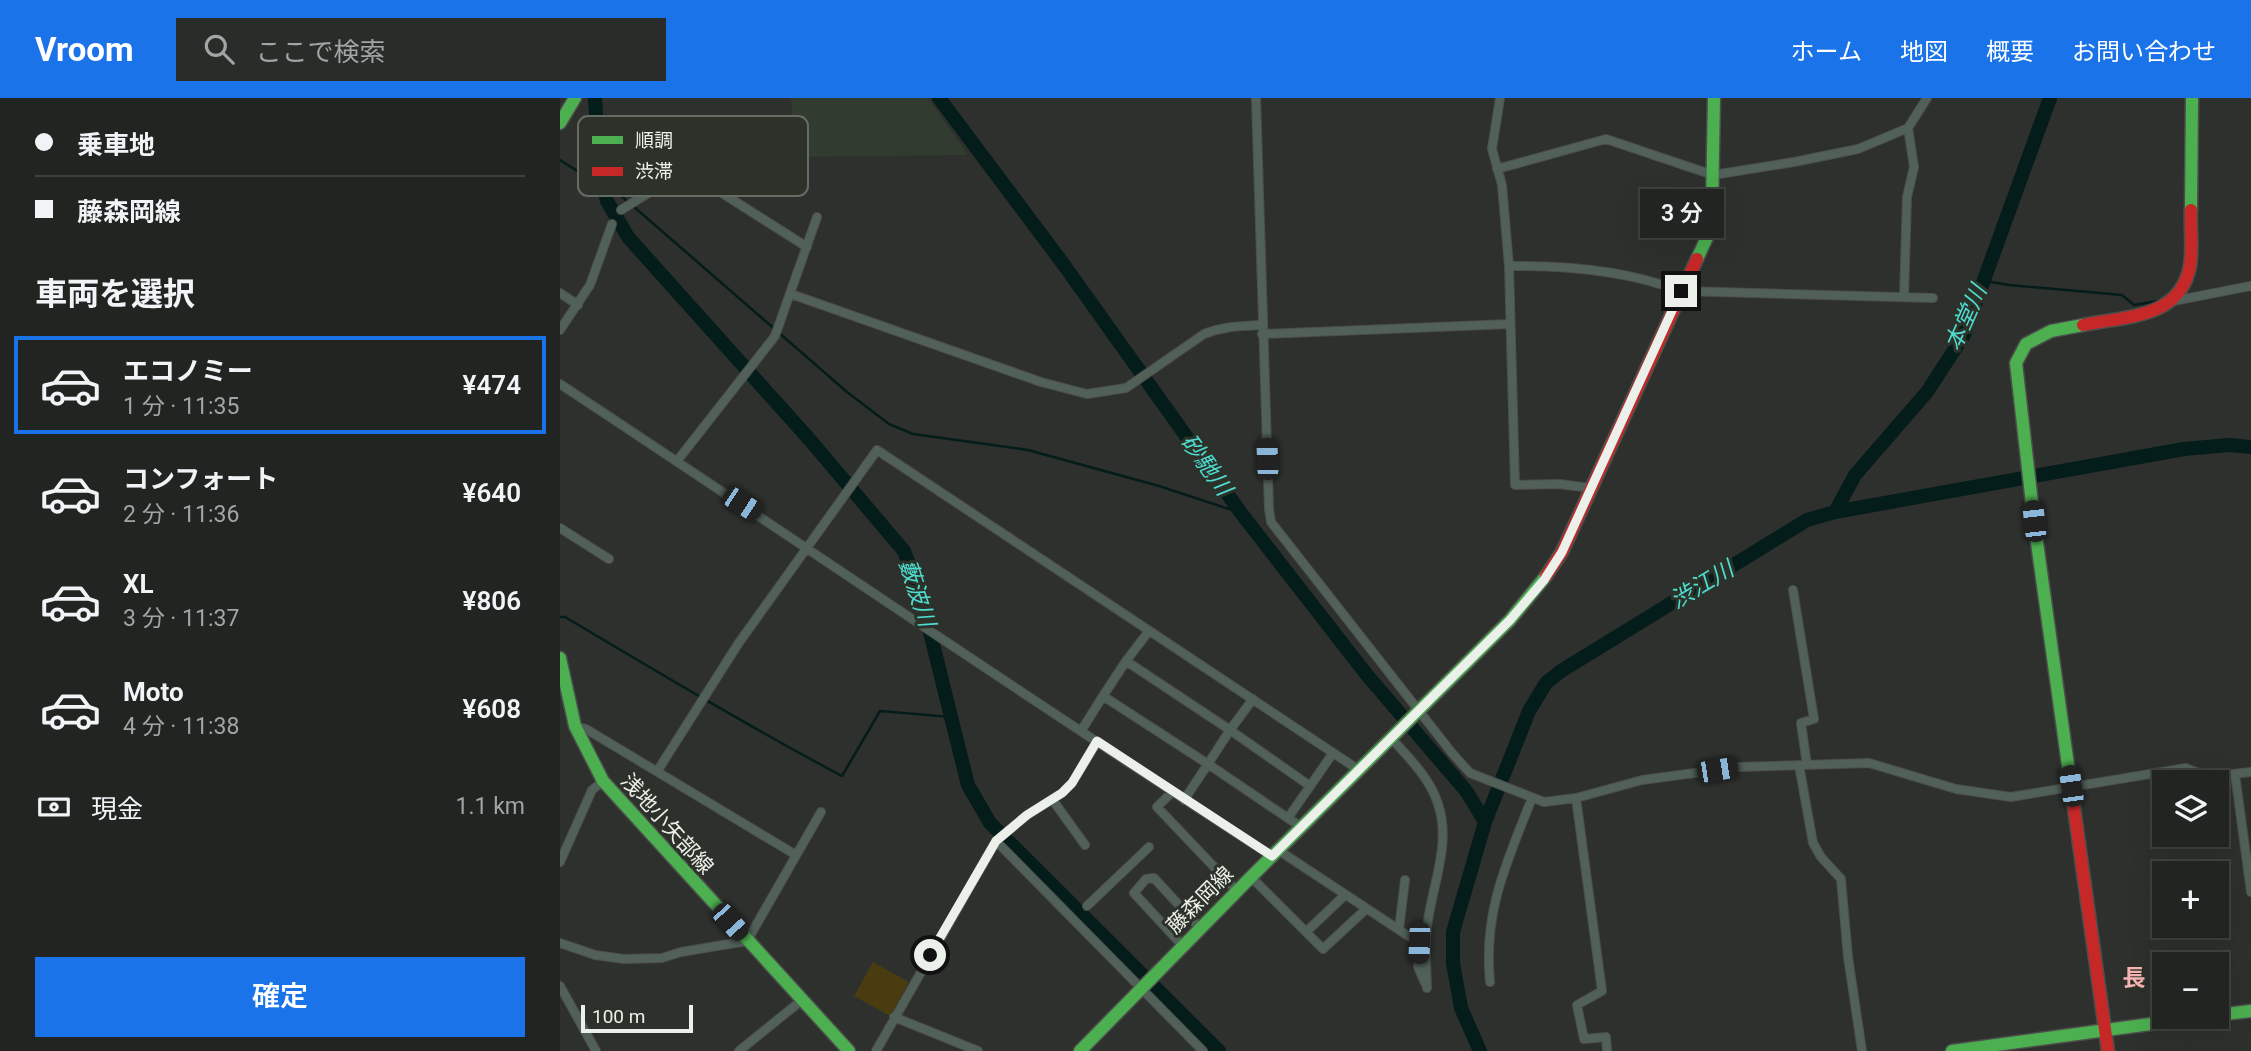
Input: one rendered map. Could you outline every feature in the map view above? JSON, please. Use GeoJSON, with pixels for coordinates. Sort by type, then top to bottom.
{"type":"FeatureCollection","features":[{"type":"Feature","properties":{"kind":"main road"},"geometry":{"type":"LineString","coordinates":[[560,122],[575,98]]}},
{"type":"Feature","properties":{"kind":"main road","name":"藤森岡線"},"geometry":{"type":"LineString","coordinates":[[1080,1051],[1510,620],[1544,580],[1562,552],[1709,233],[1713,175],[1713,98]]}},
{"type":"Feature","properties":{"kind":"main road"},"geometry":{"type":"LineString","coordinates":[[2108,1051],[2034,521],[2016,363],[2026,344],[2051,331],[2161,309],[2173,301],[2185,286],[2190,264],[2192,98]]}},
{"type":"Feature","properties":{"kind":"main road","name":"浅地小矢部線"},"geometry":{"type":"LineString","coordinates":[[560,658],[564,701],[603,781],[849,1051]]}},
{"type":"Feature","properties":{"kind":"main road"},"geometry":{"type":"LineString","coordinates":[[2229,1014],[2251,1011]]}},
{"type":"Feature","properties":{"kind":"main road"},"geometry":{"type":"LineString","coordinates":[[1952,1051],[2152,1023]]}},
{"type":"Feature","properties":{"kind":"street"},"geometry":{"type":"LineString","coordinates":[[1256,98],[1262,330],[1271,522],[1452,753],[1471,773],[1544,802],[1576,798],[1642,780],[1739,767],[1869,763],[1956,789],[2011,797],[2186,768],[2200,775],[2251,772]]}},
{"type":"Feature","properties":{"kind":"street"},"geometry":{"type":"LineString","coordinates":[[1500,98],[1492,149],[1502,185],[1509,267],[1515,485],[1559,484],[1591,488]]}},
{"type":"Feature","properties":{"kind":"street"},"geometry":{"type":"LineString","coordinates":[[1497,169],[1605,139],[1713,175],[1858,149],[1908,128],[1927,98]]}},
{"type":"Feature","properties":{"kind":"street"},"geometry":{"type":"LineString","coordinates":[[1904,297],[1907,197],[1914,172],[1908,128]]}},
{"type":"Feature","properties":{"kind":"street"},"geometry":{"type":"LineString","coordinates":[[621,210],[644,196]]}},
{"type":"Feature","properties":{"kind":"street"},"geometry":{"type":"LineString","coordinates":[[727,196],[807,247]]}},
{"type":"Feature","properties":{"kind":"street"},"geometry":{"type":"LineString","coordinates":[[677,461],[775,336],[817,217]]}},
{"type":"Feature","properties":{"kind":"street"},"geometry":{"type":"LineString","coordinates":[[560,330],[590,285],[612,224]]}},
{"type":"Feature","properties":{"kind":"street"},"geometry":{"type":"LineString","coordinates":[[1509,267],[1543,266],[1587,270],[1681,291],[1934,298]]}},
{"type":"Feature","properties":{"kind":"street"},"geometry":{"type":"LineString","coordinates":[[2173,301],[2251,286]]}},
{"type":"Feature","properties":{"kind":"street"},"geometry":{"type":"LineString","coordinates":[[560,293],[578,305]]}},
{"type":"Feature","properties":{"kind":"street"},"geometry":{"type":"LineString","coordinates":[[791,294],[1041,382],[1087,394],[1126,388],[1205,334],[1231,326],[1262,330],[1510,324]]}},
{"type":"Feature","properties":{"kind":"street"},"geometry":{"type":"LineString","coordinates":[[560,384],[1184,800],[1399,929],[1419,943],[1418,967],[1427,988],[1427,927],[1443,831],[1439,805],[1429,783],[1391,738]]}},
{"type":"Feature","properties":{"kind":"street"},"geometry":{"type":"LineString","coordinates":[[658,770],[738,644],[877,450],[1359,770]]}},
{"type":"Feature","properties":{"kind":"street"},"geometry":{"type":"LineString","coordinates":[[560,528],[609,559]]}},
{"type":"Feature","properties":{"kind":"street"},"geometry":{"type":"LineString","coordinates":[[1793,590],[1814,719],[1801,723],[1803,765],[1813,843],[1821,857],[1841,879],[1849,967],[1862,1051]]}},
{"type":"Feature","properties":{"kind":"street"},"geometry":{"type":"LineString","coordinates":[[1081,731],[1126,661],[1149,631]]}},
{"type":"Feature","properties":{"kind":"street"},"geometry":{"type":"LineString","coordinates":[[1126,661],[1310,786]]}},
{"type":"Feature","properties":{"kind":"street"},"geometry":{"type":"LineString","coordinates":[[1103,696],[1301,827]]}},
{"type":"Feature","properties":{"kind":"street"},"geometry":{"type":"LineString","coordinates":[[1184,800],[1253,699]]}},
{"type":"Feature","properties":{"kind":"street"},"geometry":{"type":"LineString","coordinates":[[576,726],[658,770],[796,855]]}},
{"type":"Feature","properties":{"kind":"street"},"geometry":{"type":"LineString","coordinates":[[876,1051],[996,841],[1072,783],[1097,741]]}},
{"type":"Feature","properties":{"kind":"street"},"geometry":{"type":"LineString","coordinates":[[1288,818],[1333,753]]}},
{"type":"Feature","properties":{"kind":"street"},"geometry":{"type":"LineString","coordinates":[[2235,774],[2251,892]]}},
{"type":"Feature","properties":{"kind":"street"},"geometry":{"type":"LineString","coordinates":[[560,862],[592,790],[603,781]]}},
{"type":"Feature","properties":{"kind":"street"},"geometry":{"type":"LineString","coordinates":[[1172,792],[1157,807],[1237,891]]}},
{"type":"Feature","properties":{"kind":"street"},"geometry":{"type":"LineString","coordinates":[[1576,798],[1602,991],[1577,1005],[1584,1039],[1606,1037],[1608,1051]]}},
{"type":"Feature","properties":{"kind":"street"},"geometry":{"type":"LineString","coordinates":[[1052,799],[1085,845]]}},
{"type":"Feature","properties":{"kind":"street"},"geometry":{"type":"LineString","coordinates":[[1490,982],[1488,962],[1492,911],[1500,880],[1532,799]]}},
{"type":"Feature","properties":{"kind":"street"},"geometry":{"type":"LineString","coordinates":[[560,943],[595,956],[624,959],[662,958],[681,952],[747,941],[821,812]]}},
{"type":"Feature","properties":{"kind":"street"},"geometry":{"type":"LineString","coordinates":[[996,841],[1203,1051]]}},
{"type":"Feature","properties":{"kind":"street"},"geometry":{"type":"LineString","coordinates":[[1087,906],[1149,846]]}},
{"type":"Feature","properties":{"kind":"street"},"geometry":{"type":"LineString","coordinates":[[1251,877],[1322,949],[1366,909]]}},
{"type":"Feature","properties":{"kind":"street"},"geometry":{"type":"LineString","coordinates":[[1182,946],[1134,893],[1146,879],[1154,878],[1200,928]]}},
{"type":"Feature","properties":{"kind":"street"},"geometry":{"type":"LineString","coordinates":[[1399,929],[1405,880]]}},
{"type":"Feature","properties":{"kind":"street"},"geometry":{"type":"LineString","coordinates":[[1306,932],[1345,895]]}},
{"type":"Feature","properties":{"kind":"street"},"geometry":{"type":"LineString","coordinates":[[560,986],[596,1051]]}},
{"type":"Feature","properties":{"kind":"street"},"geometry":{"type":"LineString","coordinates":[[739,1051],[802,1000]]}},
{"type":"Feature","properties":{"kind":"street"},"geometry":{"type":"LineString","coordinates":[[894,1017],[978,1051]]}},
{"type":"Feature","properties":{"kind":"shaded area"},"geometry":{"type":"Polygon","coordinates":[[[791,98],[928,98],[968,155],[808,157],[808,116],[792,116],[791,98]]]}},
{"type":"Feature","properties":{"kind":"shaded area"},"geometry":{"type":"Polygon","coordinates":[[[873,962],[909,982],[890,1016],[854,996],[873,962]]]}},
{"type":"Feature","properties":{"kind":"waterway","name":"藪波川"},"geometry":{"type":"LineString","coordinates":[[595,98],[596,116]]}},
{"type":"Feature","properties":{"kind":"waterway","name":"砂馳川"},"geometry":{"type":"LineString","coordinates":[[939,98],[1064,265],[1241,513],[1367,675],[1467,792],[1485,822]]}},
{"type":"Feature","properties":{"kind":"waterway","name":"本堂川"},"geometry":{"type":"LineString","coordinates":[[1835,512],[1855,475],[1927,392],[1964,335],[2050,98]]}},
{"type":"Feature","properties":{"kind":"waterway"},"geometry":{"type":"LineString","coordinates":[[560,160],[578,171]]}},
{"type":"Feature","properties":{"kind":"waterway","name":"藪波川"},"geometry":{"type":"LineString","coordinates":[[606,196],[628,237],[810,440],[904,551],[921,596],[968,785],[990,823],[1219,1051]]}},
{"type":"Feature","properties":{"kind":"waterway"},"geometry":{"type":"LineString","coordinates":[[622,196],[628,202]]}},
{"type":"Feature","properties":{"kind":"waterway"},"geometry":{"type":"LineString","coordinates":[[633,206],[847,392],[889,424],[913,434],[1028,450],[1159,486],[1241,513]]}},
{"type":"Feature","properties":{"kind":"waterway"},"geometry":{"type":"LineString","coordinates":[[1985,281],[2122,295],[2134,305],[2164,300]]}},
{"type":"Feature","properties":{"kind":"waterway"},"geometry":{"type":"LineString","coordinates":[[2189,294],[2227,287]]}},
{"type":"Feature","properties":{"kind":"waterway","name":"渋江川"},"geometry":{"type":"LineString","coordinates":[[1480,1051],[1461,1008],[1453,963],[1453,932],[1485,822],[1529,711],[1546,683],[1561,671],[1807,520],[1835,512],[2184,449],[2229,445],[2251,447]]}},
{"type":"Feature","properties":{"kind":"waterway"},"geometry":{"type":"LineString","coordinates":[[560,617],[565,617],[842,776],[880,711],[951,717]]}},
{"type":"Feature","properties":{"kind":"traffic: fast"},"geometry":{"type":"LineString","coordinates":[[560,123],[575,98]]}},
{"type":"Feature","properties":{"kind":"traffic: fast"},"geometry":{"type":"LineString","coordinates":[[1697,259],[1709,233],[1712,209],[1714,98]]}},
{"type":"Feature","properties":{"kind":"traffic: fast"},"geometry":{"type":"LineString","coordinates":[[2191,210],[2192,98]]}},
{"type":"Feature","properties":{"kind":"traffic: fast"},"geometry":{"type":"LineString","coordinates":[[2073,801],[2034,521],[2016,363],[2026,344],[2051,331],[2083,325]]}},
{"type":"Feature","properties":{"kind":"traffic: fast"},"geometry":{"type":"LineString","coordinates":[[1080,1051],[1510,620],[1546,576]]}},
{"type":"Feature","properties":{"kind":"traffic: fast"},"geometry":{"type":"LineString","coordinates":[[560,658],[575,726],[603,781],[849,1051]]}},
{"type":"Feature","properties":{"kind":"traffic: fast"},"geometry":{"type":"LineString","coordinates":[[2229,1014],[2251,1011]]}},
{"type":"Feature","properties":{"kind":"traffic: fast"},"geometry":{"type":"LineString","coordinates":[[1952,1051],[2152,1024]]}},
{"type":"Feature","properties":{"kind":"traffic: jam"},"geometry":{"type":"LineString","coordinates":[[2083,325],[2149,312],[2163,306],[2175,296],[2184,283],[2190,266],[2191,210]]}},
{"type":"Feature","properties":{"kind":"traffic: jam"},"geometry":{"type":"LineString","coordinates":[[1546,576],[1562,552],[1697,259]]}},
{"type":"Feature","properties":{"kind":"traffic: jam"},"geometry":{"type":"LineString","coordinates":[[2073,801],[2108,1051]]}},
{"type":"Feature","properties":{"kind":"district","name":"長"},"geometry":{"type":"Point","coordinates":[2134,978]}},
{"type":"Feature","properties":{"kind":"route"},"geometry":{"type":"LineString","coordinates":[[930,955],[996,841],[1027,815],[1062,793],[1072,783],[1097,741],[1272,856],[1510,620],[1544,580],[1562,552],[1681,291]]}}]}
